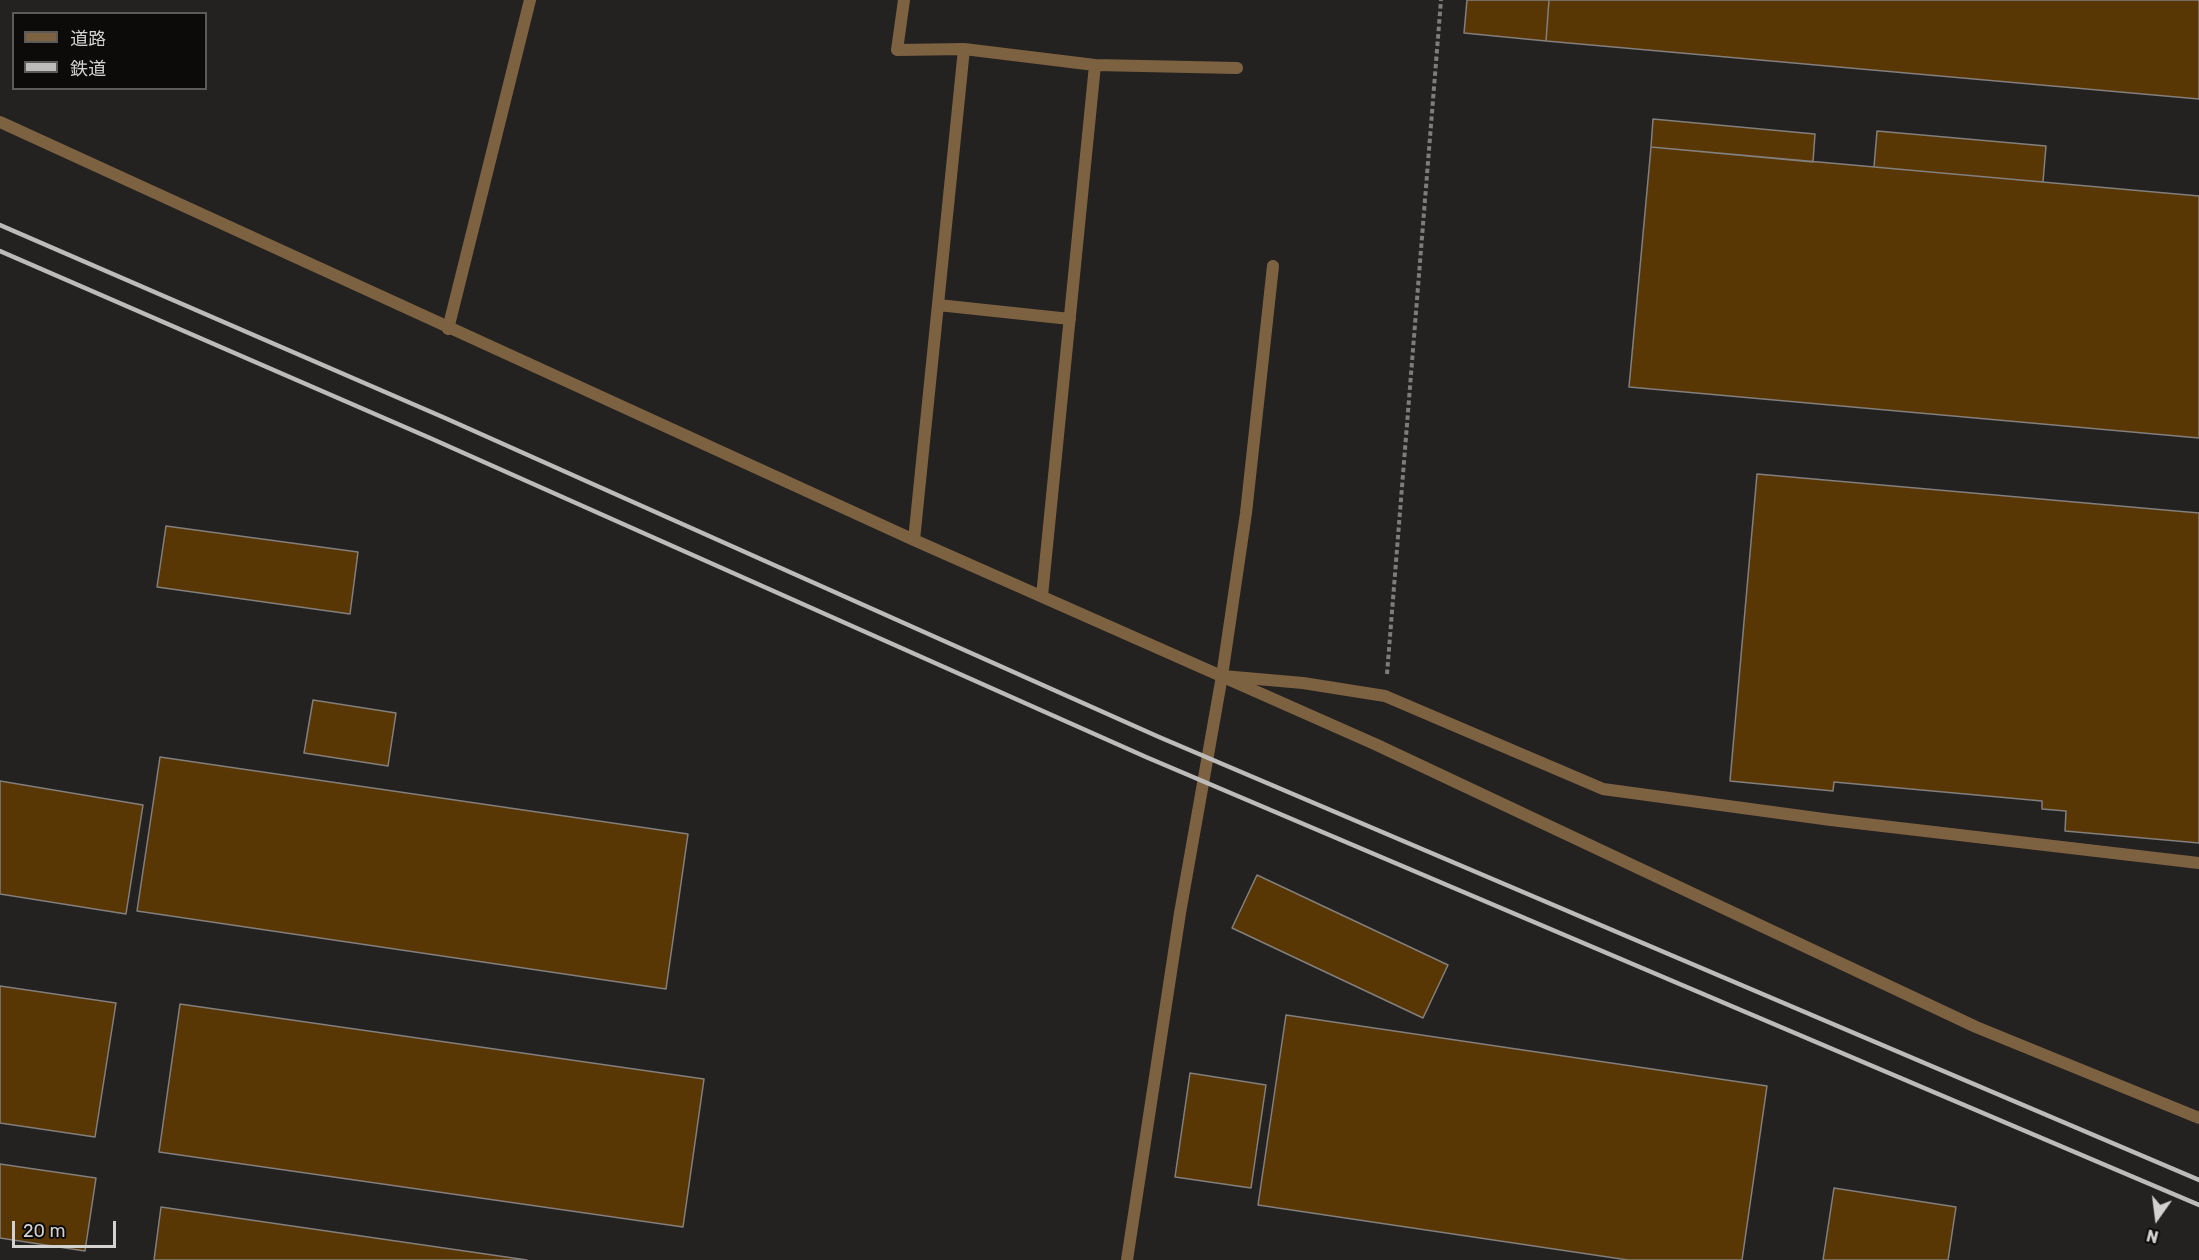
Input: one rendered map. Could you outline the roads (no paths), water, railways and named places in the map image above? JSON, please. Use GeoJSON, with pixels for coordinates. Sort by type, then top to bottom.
{"type":"FeatureCollection","features":[{"type":"Feature","properties":{"kind":"street"},"geometry":{"type":"LineString","coordinates":[[448,329],[530,0]]}},
{"type":"Feature","properties":{"kind":"street"},"geometry":{"type":"LineString","coordinates":[[904,0],[897,50],[964,49],[1095,65],[1237,68]]}},
{"type":"Feature","properties":{"kind":"street"},"geometry":{"type":"LineString","coordinates":[[914,540],[964,49]]}},
{"type":"Feature","properties":{"kind":"street"},"geometry":{"type":"LineString","coordinates":[[1042,596],[1095,65]]}},
{"type":"Feature","properties":{"kind":"street"},"geometry":{"type":"LineString","coordinates":[[0,122],[448,329],[914,540],[1377,745],[1976,1027],[2199,1118]]}},
{"type":"Feature","properties":{"kind":"street"},"geometry":{"type":"LineString","coordinates":[[1127,1260],[1180,913],[1222,676],[1246,513],[1273,266]]}},
{"type":"Feature","properties":{"kind":"street"},"geometry":{"type":"LineString","coordinates":[[938,305],[1070,319]]}},
{"type":"Feature","properties":{"kind":"street"},"geometry":{"type":"LineString","coordinates":[[1222,676],[1303,683],[1385,696],[1603,789],[1831,820],[2199,863]]}},
{"type":"Feature","properties":{"kind":"railway"},"geometry":{"type":"LineString","coordinates":[[0,225],[445,418],[1159,737],[2199,1180]]}},
{"type":"Feature","properties":{"kind":"railway"},"geometry":{"type":"LineString","coordinates":[[0,251],[430,438],[1146,757],[2199,1205]]}}]}
